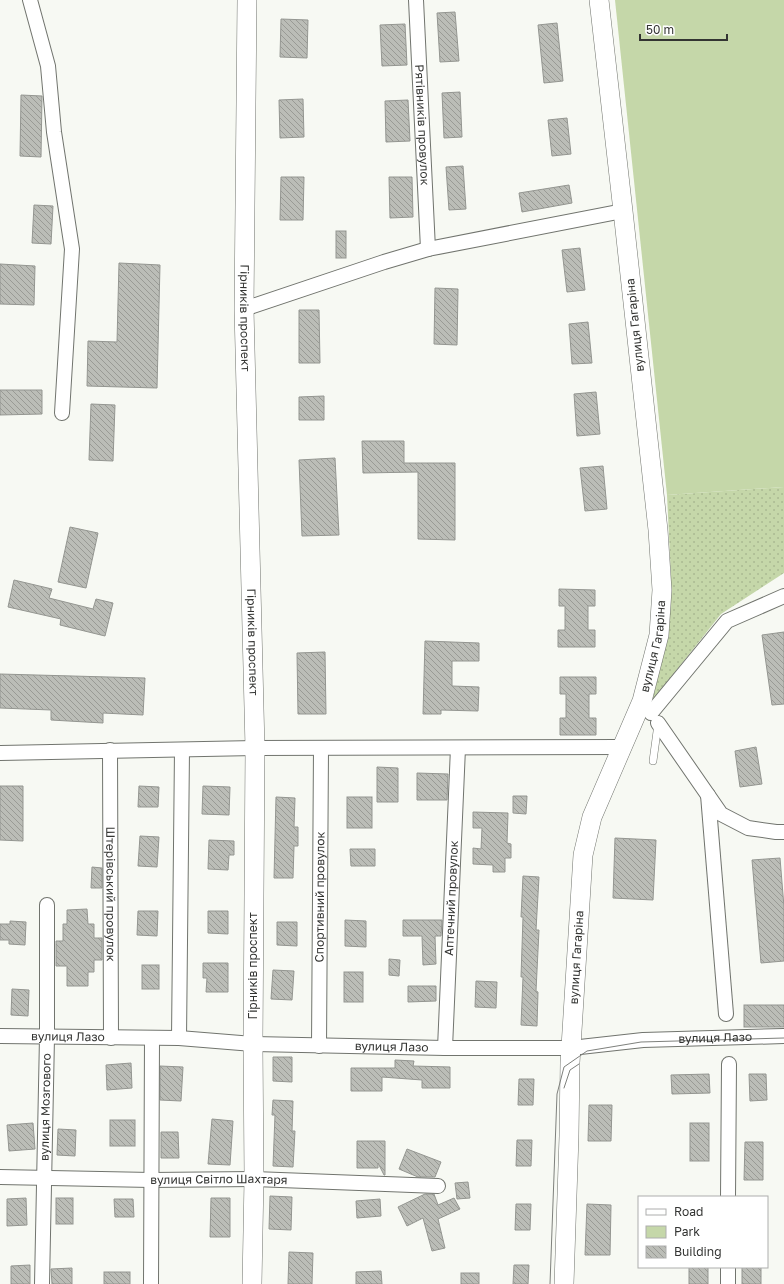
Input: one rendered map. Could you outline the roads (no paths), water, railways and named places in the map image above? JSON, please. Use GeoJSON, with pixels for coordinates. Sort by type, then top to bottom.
{"type":"FeatureCollection","features":[{"type":"Feature","properties":{"kind":"main road","name":"Гірників проспект"},"geometry":{"type":"LineString","coordinates":[[247,0],[244,309],[255,748],[253,1044],[254,1179],[252,1284]]}},
{"type":"Feature","properties":{"kind":"main road","name":"вулиця Гагаріна"},"geometry":{"type":"LineString","coordinates":[[564,1284],[571,1048],[583,855],[592,816],[606,782],[623,747],[650,712],[659,635],[662,590],[658,530],[598,0]]}},
{"type":"Feature","properties":{"kind":"street"},"geometry":{"type":"LineString","coordinates":[[30,0],[48,66],[54,132],[72,249],[62,413]]}},
{"type":"Feature","properties":{"kind":"street","name":"Рятівників провулок"},"geometry":{"type":"LineString","coordinates":[[416,0],[428,249]]}},
{"type":"Feature","properties":{"kind":"street"},"geometry":{"type":"LineString","coordinates":[[244,309],[384,262],[428,249],[623,211]]}},
{"type":"Feature","properties":{"kind":"street"},"geometry":{"type":"LineString","coordinates":[[784,596],[727,621],[650,712],[721,814],[748,828],[784,832]]}},
{"type":"Feature","properties":{"kind":"street"},"geometry":{"type":"LineString","coordinates":[[0,753],[255,748],[623,747]]}},
{"type":"Feature","properties":{"kind":"street","name":"Аптечний провулок"},"geometry":{"type":"LineString","coordinates":[[445,1048],[458,748]]}},
{"type":"Feature","properties":{"kind":"street","name":"Спортивний провулок"},"geometry":{"type":"LineString","coordinates":[[319,1046],[321,749]]}},
{"type":"Feature","properties":{"kind":"street","name":"Штерівський провулок"},"geometry":{"type":"LineString","coordinates":[[110,750],[111,1038]]}},
{"type":"Feature","properties":{"kind":"street"},"geometry":{"type":"LineString","coordinates":[[179,1038],[182,750]]}},
{"type":"Feature","properties":{"kind":"street"},"geometry":{"type":"LineString","coordinates":[[708,795],[726,1014]]}},
{"type":"Feature","properties":{"kind":"street","name":"вулиця Мозгового"},"geometry":{"type":"LineString","coordinates":[[42,1284],[47,1037],[47,905]]}},
{"type":"Feature","properties":{"kind":"street","name":"вулиця Лазо"},"geometry":{"type":"LineString","coordinates":[[0,1036],[179,1038],[253,1044],[319,1046],[571,1048],[643,1040],[784,1036]]}},
{"type":"Feature","properties":{"kind":"street"},"geometry":{"type":"LineString","coordinates":[[151,1284],[152,1038]]}},
{"type":"Feature","properties":{"kind":"street"},"geometry":{"type":"LineString","coordinates":[[728,1196],[729,1064]]}},
{"type":"Feature","properties":{"kind":"street","name":"вулиця Світло Шахтаря"},"geometry":{"type":"LineString","coordinates":[[0,1177],[151,1180],[254,1179],[438,1186]]}},
{"type":"Feature","properties":{"kind":"street"},"geometry":{"type":"LineString","coordinates":[[728,1268],[728,1284]]}},
{"type":"Feature","properties":{"kind":"lane"},"geometry":{"type":"LineString","coordinates":[[650,712],[653,761]]}},
{"type":"Feature","properties":{"kind":"tram line"},"geometry":{"type":"LineString","coordinates":[[550,1284],[557,1094],[564,1067],[587,1051],[641,1042],[784,1038]]}},
{"type":"Feature","properties":{"kind":"tram line"},"geometry":{"type":"LineString","coordinates":[[564,1088],[570,1070],[579,1064]]}}]}
